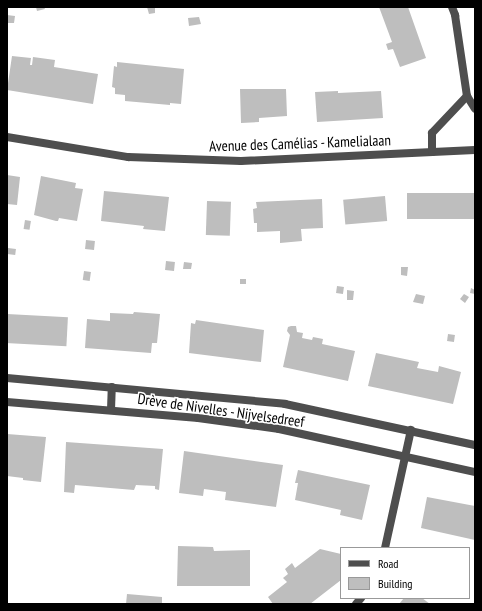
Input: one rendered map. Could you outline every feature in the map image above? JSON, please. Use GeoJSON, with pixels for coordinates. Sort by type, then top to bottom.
{"type":"FeatureCollection","features":[{"type":"Feature","properties":{"kind":"street"},"geometry":{"type":"LineString","coordinates":[[452,7],[455,15],[467,96],[475,109]]}},
{"type":"Feature","properties":{"kind":"street"},"geometry":{"type":"LineString","coordinates":[[432,152],[432,133],[467,96]]}},
{"type":"Feature","properties":{"kind":"street","name":"Avenue des Camélias - Kamelialaan"},"geometry":{"type":"LineString","coordinates":[[7,137],[128,157],[241,161],[475,150]]}},
{"type":"Feature","properties":{"kind":"street","name":"Drève de Nivelles - Nijvelsedreef"},"geometry":{"type":"LineString","coordinates":[[7,378],[285,404],[475,445]]}},
{"type":"Feature","properties":{"kind":"street"},"geometry":{"type":"LineString","coordinates":[[111,410],[112,387]]}},
{"type":"Feature","properties":{"kind":"street","name":"Drève de Nivelles - Nijvelsedreef"},"geometry":{"type":"LineString","coordinates":[[7,402],[198,418],[279,429],[405,458],[475,472]]}},
{"type":"Feature","properties":{"kind":"street"},"geometry":{"type":"LineString","coordinates":[[385,547],[411,430]]}},
{"type":"Feature","properties":{"kind":"building"},"geometry":{"type":"Polygon","coordinates":[[[36,7],[44,7],[45,9],[37,11],[36,7]]]}},
{"type":"Feature","properties":{"kind":"building"},"geometry":{"type":"Polygon","coordinates":[[[147,7],[155,7],[155,13],[149,14],[147,7]]]}},
{"type":"Feature","properties":{"kind":"building"},"geometry":{"type":"Polygon","coordinates":[[[379,7],[408,7],[426,58],[400,67],[393,49],[388,50],[386,44],[392,42],[379,7]]]}},
{"type":"Feature","properties":{"kind":"building"},"geometry":{"type":"Polygon","coordinates":[[[7,15],[15,16],[14,23],[7,23],[7,15]]]}},
{"type":"Feature","properties":{"kind":"building"},"geometry":{"type":"Polygon","coordinates":[[[199,17],[201,24],[189,26],[188,18],[199,17]]]}},
{"type":"Feature","properties":{"kind":"building"},"geometry":{"type":"Polygon","coordinates":[[[12,56],[31,58],[30,65],[32,65],[33,57],[55,60],[54,67],[98,74],[93,104],[7,90],[12,56]]]}},
{"type":"Feature","properties":{"kind":"building"},"geometry":{"type":"Polygon","coordinates":[[[117,62],[184,69],[181,104],[170,103],[170,105],[125,101],[125,95],[115,94],[115,88],[112,87],[114,66],[117,67],[117,62]]]}},
{"type":"Feature","properties":{"kind":"building"},"geometry":{"type":"Polygon","coordinates":[[[240,89],[286,89],[287,116],[259,118],[259,122],[241,123],[240,89]]]}},
{"type":"Feature","properties":{"kind":"building"},"geometry":{"type":"Polygon","coordinates":[[[338,91],[338,93],[381,91],[383,118],[317,122],[315,92],[338,91]]]}},
{"type":"Feature","properties":{"kind":"building"},"geometry":{"type":"Polygon","coordinates":[[[7,175],[20,177],[17,205],[7,204],[7,175]]]}},
{"type":"Feature","properties":{"kind":"building"},"geometry":{"type":"Polygon","coordinates":[[[41,176],[76,183],[75,188],[83,189],[77,221],[59,218],[58,221],[56,221],[34,215],[41,176]]]}},
{"type":"Feature","properties":{"kind":"building"},"geometry":{"type":"Polygon","coordinates":[[[104,191],[169,197],[165,231],[143,229],[144,226],[101,221],[104,191]]]}},
{"type":"Feature","properties":{"kind":"building"},"geometry":{"type":"Polygon","coordinates":[[[407,193],[475,193],[475,219],[407,219],[407,193]]]}},
{"type":"Feature","properties":{"kind":"building"},"geometry":{"type":"Polygon","coordinates":[[[385,196],[387,221],[345,225],[343,200],[385,196]]]}},
{"type":"Feature","properties":{"kind":"building"},"geometry":{"type":"Polygon","coordinates":[[[322,199],[323,228],[301,229],[302,241],[280,243],[280,231],[257,232],[257,223],[254,223],[253,209],[257,208],[256,202],[322,199]]]}},
{"type":"Feature","properties":{"kind":"building"},"geometry":{"type":"Polygon","coordinates":[[[207,201],[231,202],[230,236],[206,235],[207,201]]]}},
{"type":"Feature","properties":{"kind":"building"},"geometry":{"type":"Polygon","coordinates":[[[25,220],[31,221],[30,230],[24,229],[25,220]]]}},
{"type":"Feature","properties":{"kind":"building"},"geometry":{"type":"Polygon","coordinates":[[[86,240],[95,241],[94,250],[85,249],[86,240]]]}},
{"type":"Feature","properties":{"kind":"building"},"geometry":{"type":"Polygon","coordinates":[[[8,248],[16,249],[15,255],[7,254],[8,248]]]}},
{"type":"Feature","properties":{"kind":"building"},"geometry":{"type":"Polygon","coordinates":[[[166,261],[175,262],[174,271],[165,270],[166,261]]]}},
{"type":"Feature","properties":{"kind":"building"},"geometry":{"type":"Polygon","coordinates":[[[184,262],[192,263],[191,269],[183,269],[184,262]]]}},
{"type":"Feature","properties":{"kind":"building"},"geometry":{"type":"Polygon","coordinates":[[[401,267],[408,267],[407,276],[401,275],[401,267]]]}},
{"type":"Feature","properties":{"kind":"building"},"geometry":{"type":"Polygon","coordinates":[[[84,271],[91,272],[90,281],[83,280],[84,271]]]}},
{"type":"Feature","properties":{"kind":"building"},"geometry":{"type":"Polygon","coordinates":[[[240,279],[246,279],[246,284],[240,284],[240,279]]]}},
{"type":"Feature","properties":{"kind":"building"},"geometry":{"type":"Polygon","coordinates":[[[337,286],[344,287],[343,294],[336,293],[337,286]]]}},
{"type":"Feature","properties":{"kind":"building"},"geometry":{"type":"Polygon","coordinates":[[[471,288],[475,290],[475,294],[470,293],[471,288]]]}},
{"type":"Feature","properties":{"kind":"building"},"geometry":{"type":"Polygon","coordinates":[[[347,290],[354,291],[353,300],[347,300],[347,290]]]}},
{"type":"Feature","properties":{"kind":"building"},"geometry":{"type":"Polygon","coordinates":[[[416,294],[425,296],[423,304],[413,302],[416,294]]]}},
{"type":"Feature","properties":{"kind":"building"},"geometry":{"type":"Polygon","coordinates":[[[464,294],[469,297],[465,303],[460,299],[464,294]]]}},
{"type":"Feature","properties":{"kind":"building"},"geometry":{"type":"Polygon","coordinates":[[[134,312],[160,314],[157,343],[152,343],[151,353],[85,348],[87,319],[110,321],[110,313],[133,314],[134,312]]]}},
{"type":"Feature","properties":{"kind":"building"},"geometry":{"type":"Polygon","coordinates":[[[7,314],[68,317],[66,346],[7,343],[7,314]]]}},
{"type":"Feature","properties":{"kind":"building"},"geometry":{"type":"Polygon","coordinates":[[[196,320],[264,330],[261,362],[189,353],[191,323],[195,324],[196,320]]]}},
{"type":"Feature","properties":{"kind":"building"},"geometry":{"type":"Polygon","coordinates":[[[296,326],[297,332],[303,333],[302,338],[312,340],[313,337],[323,339],[322,344],[355,351],[348,381],[283,367],[290,335],[287,331],[288,327],[296,326]]]}},
{"type":"Feature","properties":{"kind":"building"},"geometry":{"type":"Polygon","coordinates":[[[448,334],[455,335],[454,342],[447,341],[448,334]]]}},
{"type":"Feature","properties":{"kind":"building"},"geometry":{"type":"Polygon","coordinates":[[[376,353],[419,362],[417,368],[438,372],[439,366],[461,372],[453,404],[368,386],[376,353]]]}},
{"type":"Feature","properties":{"kind":"building"},"geometry":{"type":"Polygon","coordinates":[[[7,434],[46,437],[41,482],[7,476],[7,434]]]}},
{"type":"Feature","properties":{"kind":"building"},"geometry":{"type":"Polygon","coordinates":[[[66,442],[163,449],[159,490],[155,489],[155,486],[136,485],[134,490],[75,485],[74,493],[64,492],[66,442]]]}},
{"type":"Feature","properties":{"kind":"building"},"geometry":{"type":"Polygon","coordinates":[[[184,451],[283,465],[276,507],[225,500],[226,492],[204,489],[203,496],[179,493],[184,451]]]}},
{"type":"Feature","properties":{"kind":"building"},"geometry":{"type":"Polygon","coordinates":[[[298,470],[370,485],[362,520],[340,515],[341,510],[295,500],[298,483],[295,483],[298,470]]]}},
{"type":"Feature","properties":{"kind":"building"},"geometry":{"type":"Polygon","coordinates":[[[427,497],[475,506],[475,540],[421,528],[427,497]]]}},
{"type":"Feature","properties":{"kind":"building"},"geometry":{"type":"Polygon","coordinates":[[[178,546],[213,547],[214,551],[250,550],[250,586],[177,586],[178,546]]]}},
{"type":"Feature","properties":{"kind":"building"},"geometry":{"type":"Polygon","coordinates":[[[320,549],[340,554],[340,581],[310,604],[273,604],[268,597],[287,582],[283,578],[288,574],[285,569],[292,563],[295,568],[320,549]]]}},
{"type":"Feature","properties":{"kind":"building"},"geometry":{"type":"Polygon","coordinates":[[[127,594],[162,597],[162,604],[126,604],[127,594]]]}},
{"type":"Feature","properties":{"kind":"building"},"geometry":{"type":"Polygon","coordinates":[[[403,599],[423,599],[430,604],[399,604],[403,599]]]}}]}
